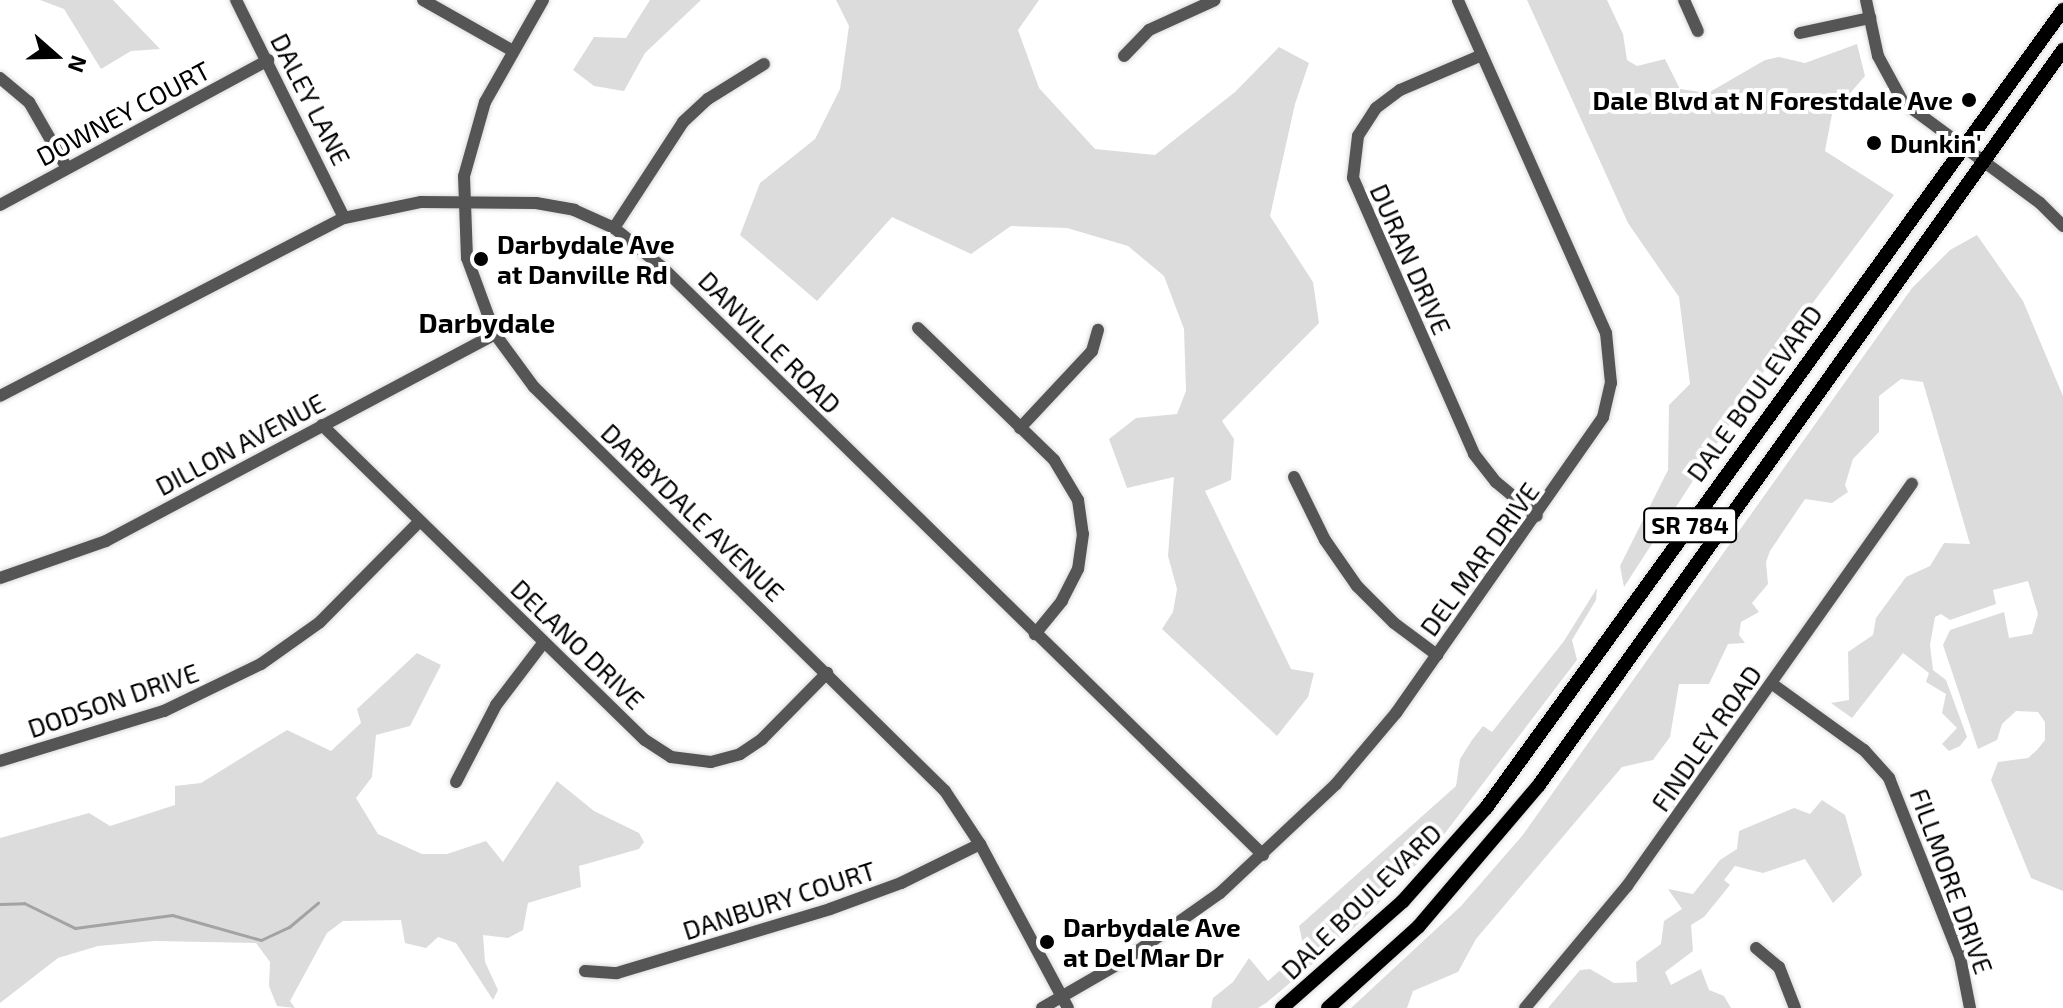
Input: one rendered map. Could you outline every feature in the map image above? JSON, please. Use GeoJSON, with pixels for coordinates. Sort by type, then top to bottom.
{"type":"FeatureCollection","features":[{"type":"Feature","properties":{"kind":"main road","name":"DALE BOULEVARD"},"geometry":{"type":"LineString","coordinates":[[1282,1008],[1403,901],[1486,808],[1960,146],[2063,10]]}},
{"type":"Feature","properties":{"kind":"main road","name":"DALE BOULEVARD"},"geometry":{"type":"LineString","coordinates":[[1328,1008],[1419,926],[1514,818],[2063,50]]}},
{"type":"Feature","properties":{"kind":"street","name":"DALEY LANE"},"geometry":{"type":"LineString","coordinates":[[236,0],[344,218]]}},
{"type":"Feature","properties":{"kind":"street"},"geometry":{"type":"LineString","coordinates":[[423,0],[513,51]]}},
{"type":"Feature","properties":{"kind":"street","name":"DARBYDALE AVENUE"},"geometry":{"type":"LineString","coordinates":[[543,0],[475,127],[462,201],[474,284],[495,334],[534,387],[945,791],[980,844],[1065,1003]]}},
{"type":"Feature","properties":{"kind":"street"},"geometry":{"type":"LineString","coordinates":[[1124,56],[1149,30],[1215,0]]}},
{"type":"Feature","properties":{"kind":"street","name":"DEL MAR DRIVE"},"geometry":{"type":"LineString","coordinates":[[1042,1008],[1065,1003],[1171,929],[1263,855],[1368,749],[1537,516],[1603,417],[1611,383],[1610,350],[1595,304],[1458,0]]}},
{"type":"Feature","properties":{"kind":"street"},"geometry":{"type":"LineString","coordinates":[[1684,0],[1698,31]]}},
{"type":"Feature","properties":{"kind":"street"},"geometry":{"type":"LineString","coordinates":[[1866,0],[1878,56],[1895,91],[1960,146],[2040,203],[2063,226]]}},
{"type":"Feature","properties":{"kind":"street"},"geometry":{"type":"LineString","coordinates":[[1800,33],[1870,18]]}},
{"type":"Feature","properties":{"kind":"street","name":"DURAN DRIVE"},"geometry":{"type":"LineString","coordinates":[[1482,55],[1400,90],[1376,108],[1358,136],[1353,178],[1474,454],[1496,482],[1537,516]]}},
{"type":"Feature","properties":{"kind":"street","name":"DOWNEY COURT"},"geometry":{"type":"LineString","coordinates":[[0,205],[268,60]]}},
{"type":"Feature","properties":{"kind":"street"},"geometry":{"type":"LineString","coordinates":[[614,228],[683,122],[708,99],[764,64]]}},
{"type":"Feature","properties":{"kind":"street"},"geometry":{"type":"LineString","coordinates":[[0,78],[29,102],[67,168]]}},
{"type":"Feature","properties":{"kind":"street","name":"DANVILLE ROAD"},"geometry":{"type":"LineString","coordinates":[[0,396],[344,218],[398,204],[462,201],[553,205],[614,228],[662,267],[1263,855]]}},
{"type":"Feature","properties":{"kind":"street"},"geometry":{"type":"LineString","coordinates":[[918,328],[1063,472],[1082,521],[1082,552],[1071,586],[1035,634]]}},
{"type":"Feature","properties":{"kind":"street"},"geometry":{"type":"LineString","coordinates":[[1020,428],[1092,351],[1098,330]]}},
{"type":"Feature","properties":{"kind":"street","name":"DILLON AVENUE"},"geometry":{"type":"LineString","coordinates":[[0,578],[106,541],[495,334]]}},
{"type":"Feature","properties":{"kind":"street","name":"DELANO DRIVE"},"geometry":{"type":"LineString","coordinates":[[322,425],[645,740],[671,757],[698,762],[726,759],[753,746],[827,673]]}},
{"type":"Feature","properties":{"kind":"street"},"geometry":{"type":"LineString","coordinates":[[1294,477],[1325,540],[1357,586],[1394,623],[1437,655]]}},
{"type":"Feature","properties":{"kind":"street","name":"FINDLEY ROAD"},"geometry":{"type":"LineString","coordinates":[[1525,1008],[1627,886],[1912,484]]}},
{"type":"Feature","properties":{"kind":"street","name":"DODSON DRIVE"},"geometry":{"type":"LineString","coordinates":[[0,761],[164,711],[261,664],[320,622],[420,521]]}},
{"type":"Feature","properties":{"kind":"street"},"geometry":{"type":"LineString","coordinates":[[456,782],[496,705],[544,642]]}},
{"type":"Feature","properties":{"kind":"street","name":"FILLMORE DRIVE"},"geometry":{"type":"LineString","coordinates":[[1771,683],[1864,750],[1889,778],[1960,957],[1970,1008]]}},
{"type":"Feature","properties":{"kind":"street","name":"DANBURY COURT"},"geometry":{"type":"LineString","coordinates":[[585,971],[617,973],[830,909],[901,883],[980,844]]}},
{"type":"Feature","properties":{"kind":"street"},"geometry":{"type":"LineString","coordinates":[[1756,948],[1779,967],[1795,1008]]}},
{"type":"Feature","properties":{"kind":"shaded area"},"geometry":{"type":"Polygon","coordinates":[[[40,0],[113,0],[160,49],[131,51],[101,69],[64,9],[40,0]]]}},
{"type":"Feature","properties":{"kind":"shaded area"},"geometry":{"type":"Polygon","coordinates":[[[650,0],[701,0],[645,53],[624,91],[594,86],[573,70],[594,37],[626,38],[650,0]]]}},
{"type":"Feature","properties":{"kind":"shaded area"},"geometry":{"type":"Polygon","coordinates":[[[836,0],[1039,0],[1018,30],[1039,88],[1095,149],[1155,155],[1235,92],[1279,47],[1309,63],[1295,104],[1270,216],[1313,282],[1319,323],[1222,421],[1234,439],[1231,480],[1205,491],[1291,669],[1314,673],[1308,697],[1277,736],[1162,629],[1173,612],[1177,589],[1168,556],[1174,477],[1127,488],[1109,439],[1136,418],[1177,414],[1186,391],[1184,329],[1164,276],[1128,246],[1067,228],[1011,226],[971,254],[892,217],[817,301],[740,235],[760,183],[815,139],[840,89],[849,26],[836,0]]]}},
{"type":"Feature","properties":{"kind":"shaded area"},"geometry":{"type":"Polygon","coordinates":[[[1527,0],[1607,0],[1623,34],[1627,60],[1637,66],[1665,59],[1680,89],[1708,93],[1765,60],[1779,57],[1805,63],[1857,44],[1865,76],[1832,114],[1825,151],[1894,195],[1781,345],[1624,587],[1620,566],[1668,470],[1669,405],[1690,384],[1679,297],[1628,223],[1527,0]]]}},
{"type":"Feature","properties":{"kind":"shaded area"},"geometry":{"type":"Polygon","coordinates":[[[1977,235],[2023,301],[2063,396],[2063,891],[2031,878],[1991,780],[1998,762],[2028,758],[2037,750],[2045,740],[2045,722],[2038,712],[2016,711],[2002,724],[1997,740],[1978,749],[1943,645],[1950,630],[2004,612],[2009,638],[2032,634],[2038,614],[2028,581],[1993,590],[1996,604],[1950,620],[1941,614],[1935,617],[1930,645],[1933,670],[1946,680],[1967,737],[1960,746],[1949,751],[1942,744],[1957,728],[1942,713],[1946,694],[1926,682],[1929,673],[1903,653],[1852,718],[1831,703],[1849,700],[1848,652],[1873,635],[1876,618],[1906,577],[1930,566],[1944,543],[1970,544],[1923,382],[1901,379],[1879,396],[1879,432],[1853,459],[1845,485],[1848,492],[1832,503],[1805,499],[1770,551],[1766,562],[1768,584],[1752,603],[1759,612],[1741,622],[1739,635],[1745,643],[1728,644],[1709,684],[1679,684],[1670,737],[1653,760],[1622,767],[1476,939],[1458,972],[1413,991],[1407,1008],[1351,1008],[1461,906],[1522,836],[1912,288],[1950,250],[1977,235]]]}},
{"type":"Feature","properties":{"kind":"shaded area"},"geometry":{"type":"Polygon","coordinates":[[[1597,588],[1596,600],[1572,640],[1577,660],[1436,845],[1348,934],[1266,1003],[1258,1008],[1211,1008],[1213,998],[1233,982],[1249,958],[1268,981],[1304,949],[1299,926],[1456,786],[1460,759],[1472,740],[1483,726],[1492,732],[1564,641],[1597,588]]]}},
{"type":"Feature","properties":{"kind":"shaded area"},"geometry":{"type":"Polygon","coordinates":[[[417,653],[441,665],[410,726],[376,735],[372,777],[356,798],[378,834],[422,854],[447,854],[486,841],[503,862],[557,781],[594,811],[639,833],[644,842],[639,849],[579,866],[581,887],[528,903],[523,930],[508,938],[483,935],[485,962],[498,990],[493,1000],[456,943],[438,937],[426,948],[405,943],[401,920],[343,921],[327,933],[290,1001],[295,1008],[277,1006],[269,986],[270,962],[256,943],[155,941],[98,946],[58,958],[0,1003],[0,838],[89,813],[110,826],[175,805],[175,786],[201,783],[287,730],[331,751],[361,723],[357,709],[417,653]]]}},
{"type":"Feature","properties":{"kind":"shaded area"},"geometry":{"type":"Polygon","coordinates":[[[1822,800],[1845,815],[1862,875],[1833,903],[1805,859],[1763,873],[1735,866],[1724,880],[1730,885],[1704,917],[1691,925],[1693,951],[1665,972],[1671,985],[1701,969],[1709,990],[1724,996],[1731,1008],[1548,1008],[1580,970],[1590,969],[1614,983],[1637,982],[1636,962],[1661,944],[1664,921],[1682,909],[1668,889],[1693,894],[1720,860],[1737,849],[1739,831],[1794,808],[1810,814],[1822,800]]]}},
{"type":"Feature","properties":{"kind":"waterway"},"geometry":{"type":"LineString","coordinates":[[0,904],[24,903],[75,928],[172,915],[261,940],[289,927],[318,903]]}},
{"type":"Feature","properties":{"kind":"place","name":"Dale Blvd at N Forestdale Ave"},"geometry":{"type":"Point","coordinates":[1969,100]}},
{"type":"Feature","properties":{"kind":"place","name":"Dunkin'"},"geometry":{"type":"Point","coordinates":[1874,143]}},
{"type":"Feature","properties":{"kind":"place","name":"Darbydale Ave at Danville Rd"},"geometry":{"type":"Point","coordinates":[481,259]}},
{"type":"Feature","properties":{"kind":"place","name":"Darbydale Ave at Del Mar Dr"},"geometry":{"type":"Point","coordinates":[1047,942]}},
{"type":"Feature","properties":{"kind":"district","name":"Darbydale"},"geometry":{"type":"Point","coordinates":[487,322]}}]}
